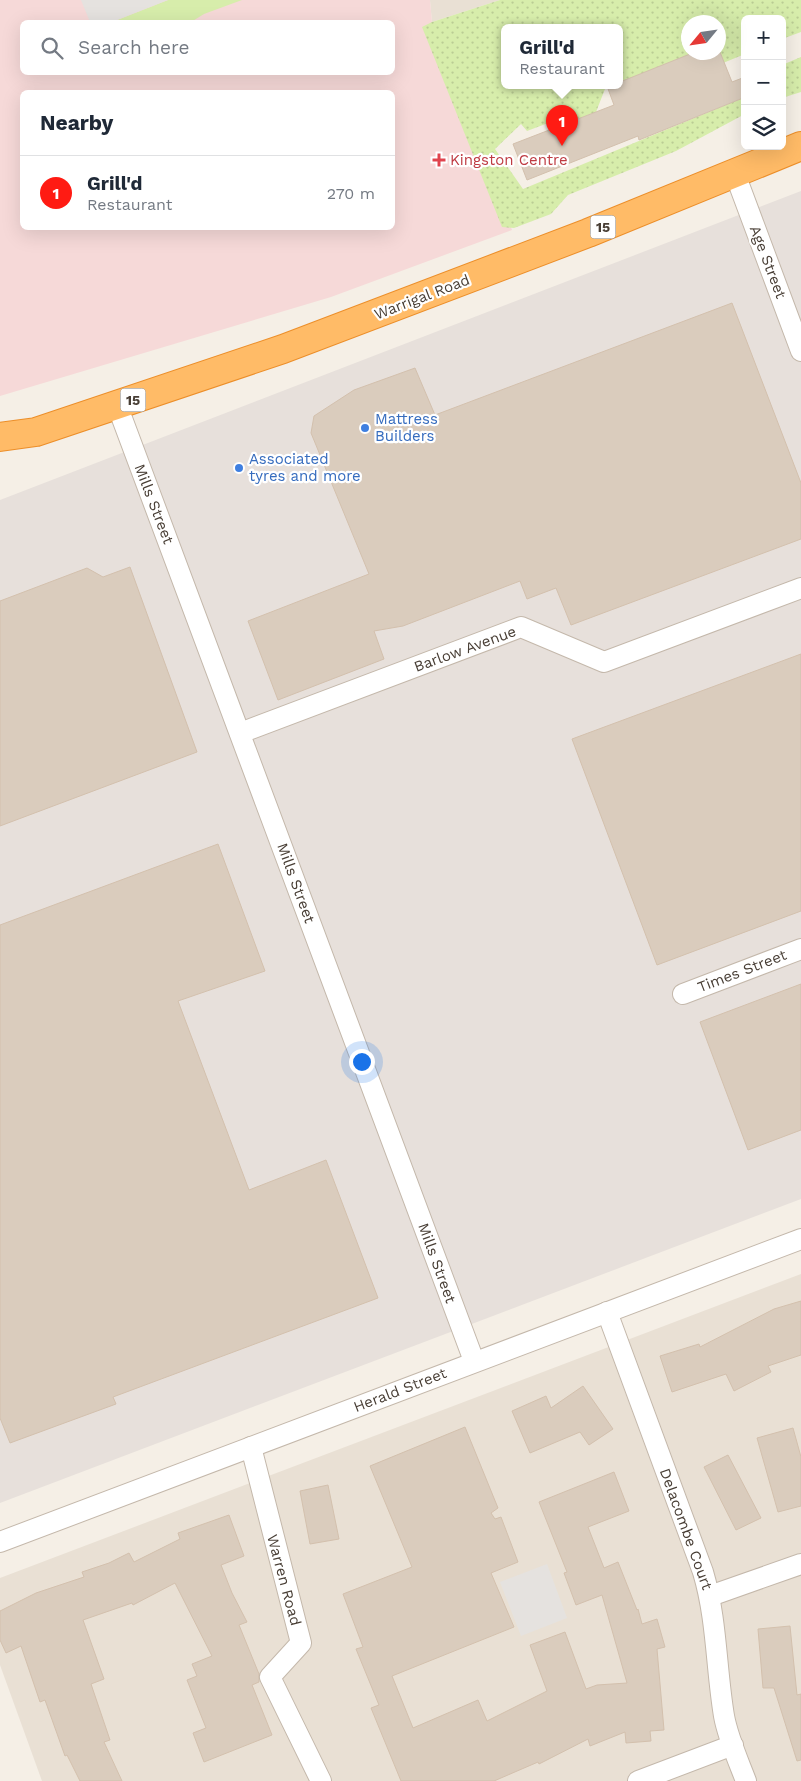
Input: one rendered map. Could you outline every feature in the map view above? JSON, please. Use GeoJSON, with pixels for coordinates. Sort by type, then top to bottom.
{"type":"FeatureCollection","features":[{"type":"Feature","properties":{"kind":"highway","name":"Warrigal Road"},"geometry":{"type":"LineString","coordinates":[[0,438],[36,432],[266,355],[588,234],[801,146]]}},
{"type":"Feature","properties":{"kind":"highway","name":"Warrigal Road"},"geometry":{"type":"LineString","coordinates":[[0,452],[36,432]]}},
{"type":"Feature","properties":{"kind":"street","name":"Age Street"},"geometry":{"type":"LineString","coordinates":[[735,174],[801,351]]}},
{"type":"Feature","properties":{"kind":"street","name":"Mills Street"},"geometry":{"type":"LineString","coordinates":[[117,405],[474,1361]]}},
{"type":"Feature","properties":{"kind":"street","name":"Barlow Avenue"},"geometry":{"type":"LineString","coordinates":[[240,734],[520,627],[604,662],[801,588]]}},
{"type":"Feature","properties":{"kind":"street","name":"Times Street"},"geometry":{"type":"LineString","coordinates":[[683,994],[801,949]]}},
{"type":"Feature","properties":{"kind":"street","name":"Herald Street"},"geometry":{"type":"LineString","coordinates":[[0,1542],[474,1361],[801,1239]]}},
{"type":"Feature","properties":{"kind":"street","name":"Delacombe Court"},"geometry":{"type":"LineString","coordinates":[[607,1312],[703,1572],[710,1596],[724,1714],[746,1781]]}},
{"type":"Feature","properties":{"kind":"street","name":"Warren Road"},"geometry":{"type":"LineString","coordinates":[[251,1447],[301,1643],[270,1677],[321,1781]]}},
{"type":"Feature","properties":{"kind":"street"},"geometry":{"type":"LineString","coordinates":[[710,1596],[801,1564]]}},
{"type":"Feature","properties":{"kind":"street"},"geometry":{"type":"LineString","coordinates":[[638,1781],[733,1745]]}},
{"type":"Feature","properties":{"kind":"shaded area","name":"Kingston Centre"},"geometry":{"type":"Polygon","coordinates":[[[0,0],[430,0],[432,22],[512,230],[331,297],[0,396],[0,0]]]}},
{"type":"Feature","properties":{"kind":"shaded area"},"geometry":{"type":"Polygon","coordinates":[[[81,0],[168,0],[117,20],[89,20],[81,0]]]}},
{"type":"Feature","properties":{"kind":"shaded area"},"geometry":{"type":"Polygon","coordinates":[[[430,0],[500,0],[432,22],[430,0]]]}},
{"type":"Feature","properties":{"kind":"shaded area"},"geometry":{"type":"Polygon","coordinates":[[[801,191],[801,1199],[0,1503],[0,500],[801,191]]]}},
{"type":"Feature","properties":{"kind":"shaded area"},"geometry":{"type":"Polygon","coordinates":[[[801,1274],[801,1781],[42,1781],[0,1665],[0,1578],[801,1274]]]}},
{"type":"Feature","properties":{"kind":"shaded area"},"geometry":{"type":"Polygon","coordinates":[[[547,1564],[567,1618],[521,1636],[500,1582],[547,1564]]]}},
{"type":"Feature","properties":{"kind":"green space"},"geometry":{"type":"Polygon","coordinates":[[[168,0],[242,0],[204,14],[194,20],[117,20],[168,0]]]}},
{"type":"Feature","properties":{"kind":"green space"},"geometry":{"type":"Polygon","coordinates":[[[500,0],[801,0],[801,32],[786,38],[786,15],[741,15],[741,56],[723,63],[722,60],[726,60],[726,15],[681,15],[681,58],[623,82],[623,24],[501,24],[501,89],[605,89],[596,112],[576,120],[572,114],[527,131],[521,124],[495,149],[523,189],[741,99],[741,116],[676,151],[568,195],[551,214],[514,228],[502,227],[422,27],[500,0]]]}},
{"type":"Feature","properties":{"kind":"green space"},"geometry":{"type":"Polygon","coordinates":[[[801,57],[801,92],[786,97],[786,63],[801,57]]]}},
{"type":"Feature","properties":{"kind":"building"},"geometry":{"type":"Polygon","coordinates":[[[681,58],[681,60],[723,60],[732,82],[741,79],[741,99],[639,140],[638,136],[527,180],[513,144],[614,105],[608,89],[623,89],[623,81],[681,58]]]}},
{"type":"Feature","properties":{"kind":"building"},"geometry":{"type":"Polygon","coordinates":[[[732,303],[801,483],[801,539],[571,625],[556,588],[527,599],[520,581],[403,626],[374,631],[384,659],[278,700],[248,621],[369,574],[311,433],[314,416],[354,390],[415,368],[435,415],[732,303]]]}},
{"type":"Feature","properties":{"kind":"building"},"geometry":{"type":"Polygon","coordinates":[[[130,567],[197,752],[0,826],[0,601],[87,568],[103,577],[130,567]]]}},
{"type":"Feature","properties":{"kind":"building"},"geometry":{"type":"Polygon","coordinates":[[[801,654],[801,911],[657,965],[572,739],[801,654]]]}},
{"type":"Feature","properties":{"kind":"building"},"geometry":{"type":"Polygon","coordinates":[[[218,844],[265,971],[178,1001],[249,1190],[326,1160],[378,1298],[113,1397],[116,1404],[10,1443],[0,1418],[0,925],[218,844]]]}},
{"type":"Feature","properties":{"kind":"building"},"geometry":{"type":"Polygon","coordinates":[[[801,984],[801,1130],[748,1150],[700,1022],[801,984]]]}},
{"type":"Feature","properties":{"kind":"building"},"geometry":{"type":"Polygon","coordinates":[[[801,1301],[801,1355],[768,1366],[771,1372],[734,1391],[726,1374],[672,1392],[660,1356],[699,1344],[700,1347],[774,1309],[801,1301]]]}},
{"type":"Feature","properties":{"kind":"building"},"geometry":{"type":"Polygon","coordinates":[[[583,1386],[613,1429],[589,1445],[580,1432],[530,1453],[512,1411],[546,1396],[551,1408],[583,1386]]]}},
{"type":"Feature","properties":{"kind":"building"},"geometry":{"type":"Polygon","coordinates":[[[465,1427],[498,1508],[491,1513],[495,1519],[501,1517],[518,1562],[491,1573],[514,1627],[392,1676],[413,1728],[478,1700],[487,1721],[547,1691],[530,1645],[565,1632],[586,1689],[597,1685],[627,1683],[602,1595],[576,1605],[564,1573],[567,1572],[539,1502],[614,1472],[629,1511],[588,1527],[604,1568],[618,1562],[638,1609],[642,1624],[657,1619],[665,1647],[657,1649],[664,1730],[650,1731],[651,1741],[626,1743],[625,1732],[590,1746],[588,1739],[539,1764],[538,1762],[494,1781],[401,1781],[371,1708],[379,1705],[356,1649],[363,1647],[343,1594],[412,1567],[370,1466],[465,1427]]]}},
{"type":"Feature","properties":{"kind":"building"},"geometry":{"type":"Polygon","coordinates":[[[793,1428],[801,1457],[801,1506],[778,1512],[757,1438],[793,1428]]]}},
{"type":"Feature","properties":{"kind":"building"},"geometry":{"type":"Polygon","coordinates":[[[728,1455],[761,1518],[736,1530],[704,1467],[728,1455]]]}},
{"type":"Feature","properties":{"kind":"building"},"geometry":{"type":"Polygon","coordinates":[[[328,1485],[339,1539],[310,1544],[300,1491],[328,1485]]]}},
{"type":"Feature","properties":{"kind":"building"},"geometry":{"type":"Polygon","coordinates":[[[229,1515],[244,1556],[221,1565],[232,1593],[247,1622],[239,1625],[259,1674],[259,1682],[252,1685],[272,1735],[204,1762],[193,1733],[206,1728],[187,1680],[197,1676],[192,1664],[212,1656],[175,1583],[133,1605],[132,1603],[83,1620],[104,1679],[91,1684],[110,1740],[104,1742],[122,1781],[80,1781],[67,1755],[65,1756],[45,1700],[40,1702],[21,1646],[6,1653],[0,1640],[0,1611],[36,1593],[84,1577],[82,1572],[109,1563],[129,1553],[134,1562],[180,1539],[178,1533],[229,1515]]]}},
{"type":"Feature","properties":{"kind":"building"},"geometry":{"type":"Polygon","coordinates":[[[790,1626],[797,1695],[801,1694],[801,1760],[797,1761],[774,1688],[763,1688],[758,1629],[790,1626]]]}},
{"type":"Feature","properties":{"kind":"place","name":"Grill'd"},"geometry":{"type":"Point","coordinates":[562,146]}},
{"type":"Feature","properties":{"kind":"place","name":"Kingston Centre"},"geometry":{"type":"Point","coordinates":[439,160]}},
{"type":"Feature","properties":{"kind":"place","name":"Mattress Builders"},"geometry":{"type":"Point","coordinates":[365,428]}},
{"type":"Feature","properties":{"kind":"place","name":"Associated tyres and more"},"geometry":{"type":"Point","coordinates":[239,468]}}]}
